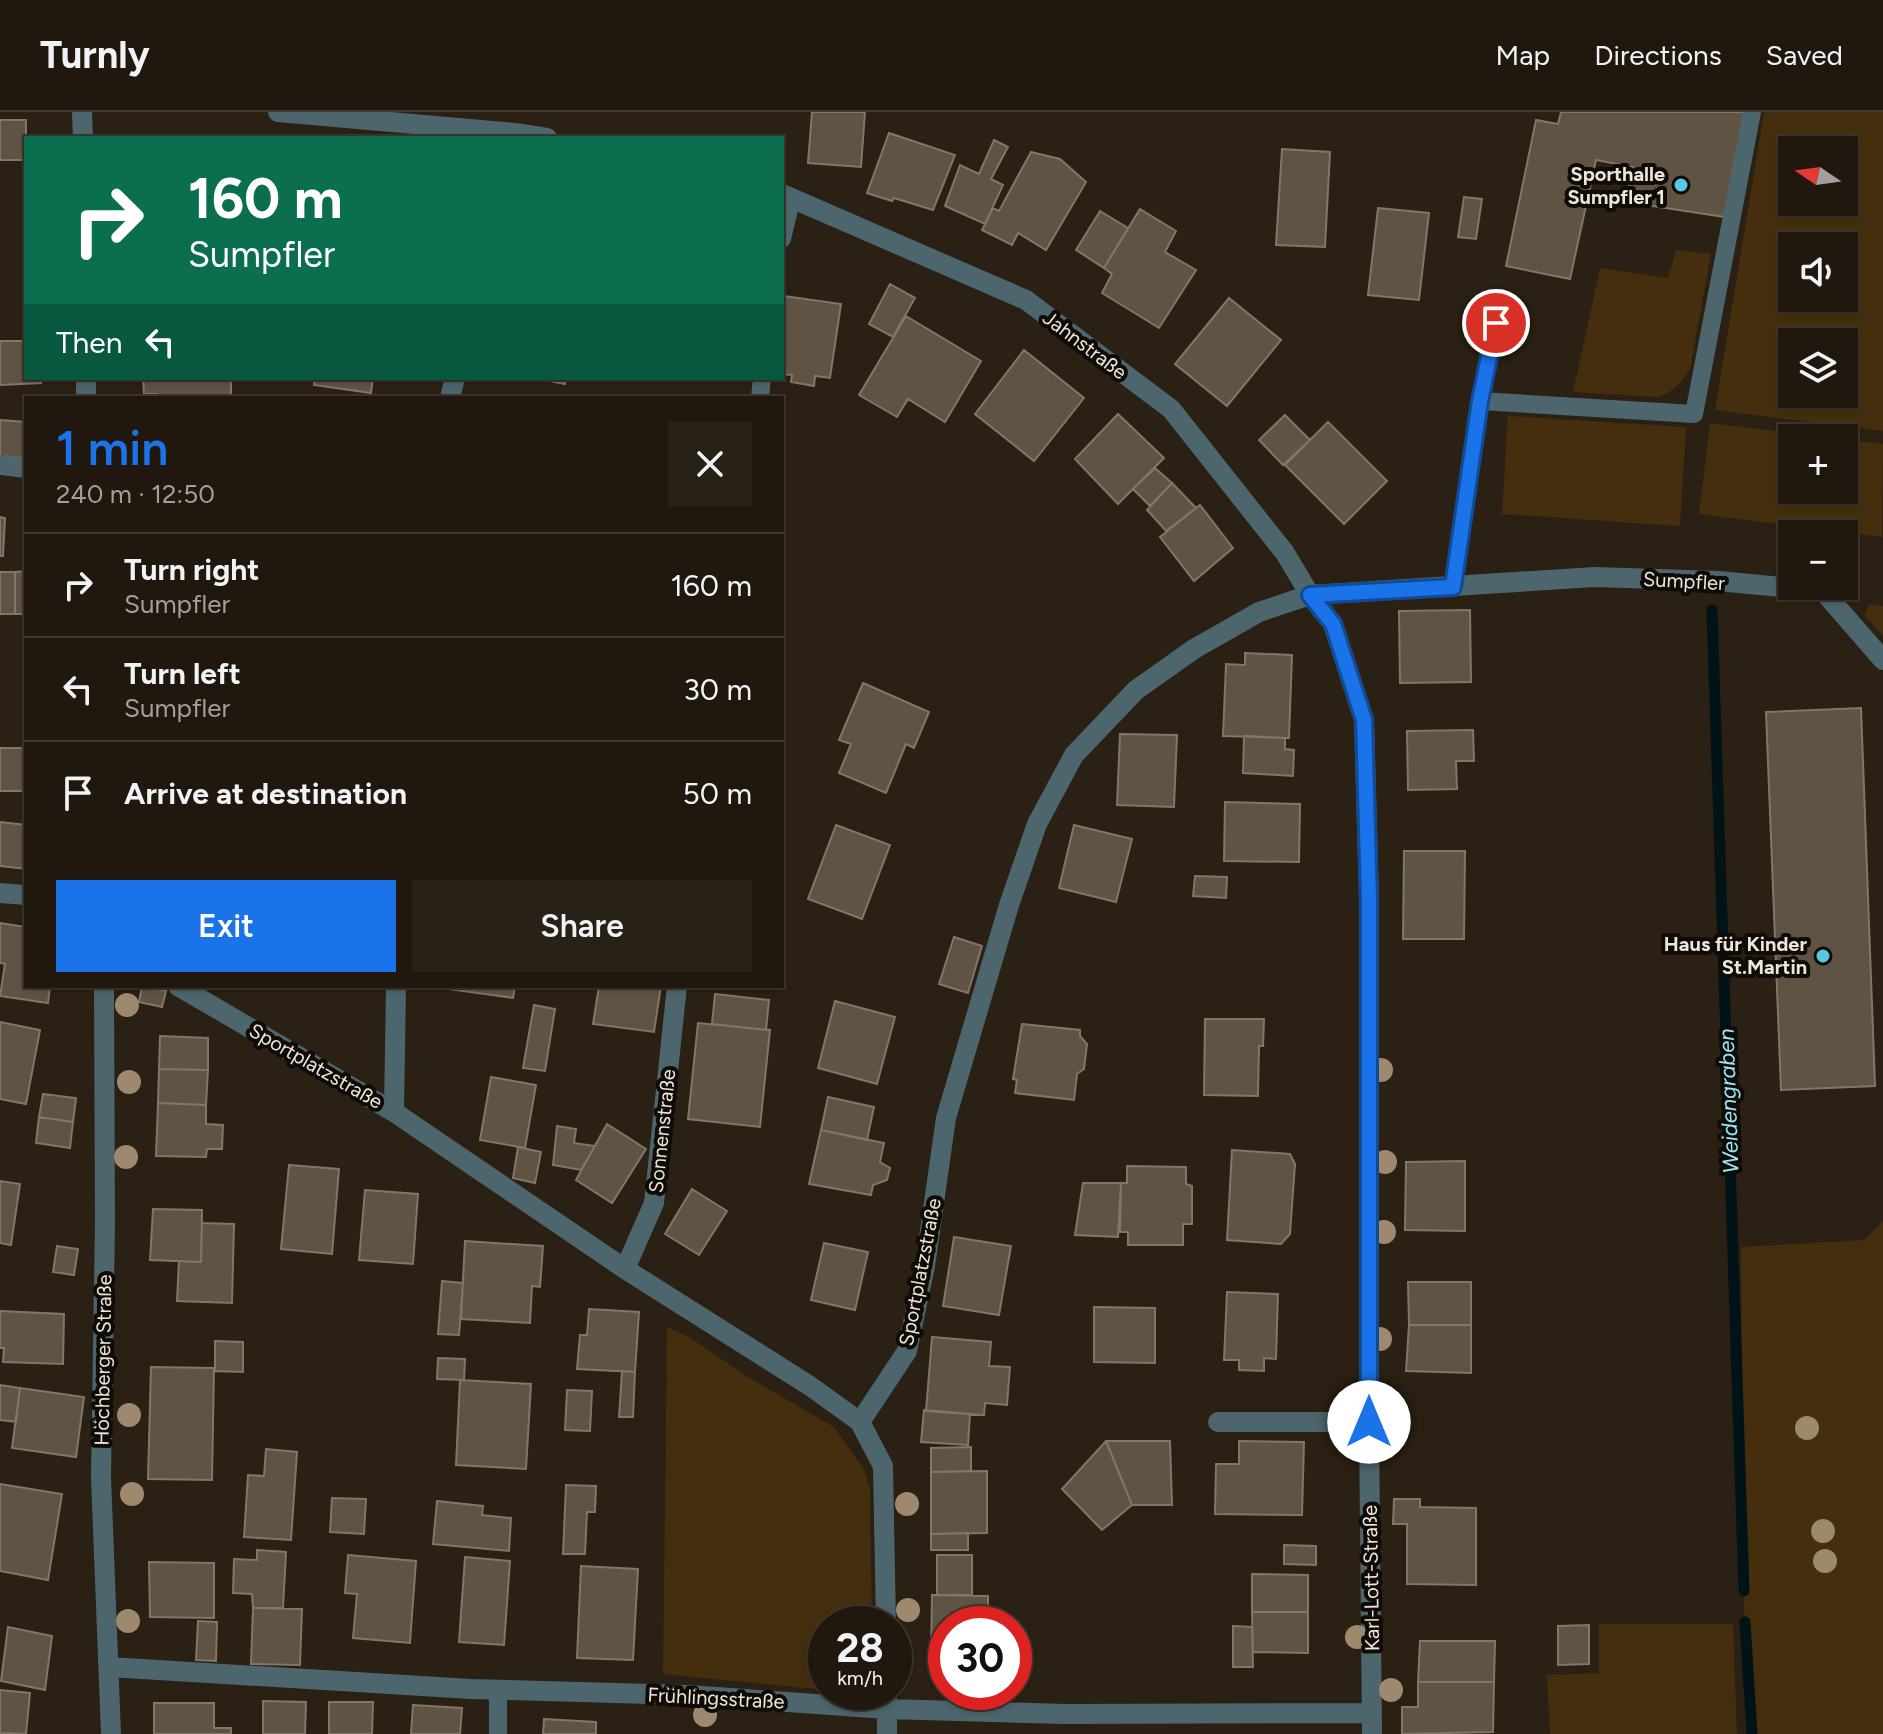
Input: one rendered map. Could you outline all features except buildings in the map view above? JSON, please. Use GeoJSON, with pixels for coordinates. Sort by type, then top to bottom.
{"type":"FeatureCollection","features":[{"type":"Feature","properties":{"kind":"street"},"geometry":{"type":"LineString","coordinates":[[82,112],[83,136]]}},
{"type":"Feature","properties":{"kind":"street"},"geometry":{"type":"LineString","coordinates":[[278,112],[515,135]]}},
{"type":"Feature","properties":{"kind":"street","name":"Jahnstraße"},"geometry":{"type":"LineString","coordinates":[[787,195],[1026,300],[1171,409],[1285,553],[1310,595]]}},
{"type":"Feature","properties":{"kind":"street"},"geometry":{"type":"LineString","coordinates":[[0,465],[24,468]]}},
{"type":"Feature","properties":{"kind":"street","name":"Sumpfler"},"geometry":{"type":"LineString","coordinates":[[1310,595],[1595,577],[1718,581],[1823,591],[1883,660]]}},
{"type":"Feature","properties":{"kind":"street","name":"Sportplatzstraße"},"geometry":{"type":"LineString","coordinates":[[181,988],[394,1112],[625,1269],[810,1386],[860,1422],[907,1351],[925,1266],[946,1118],[1032,837],[1074,755],[1136,690],[1194,649],[1259,612],[1310,595]]}},
{"type":"Feature","properties":{"kind":"street","name":"Karl-Lott-Straße"},"geometry":{"type":"LineString","coordinates":[[1310,595],[1333,624],[1364,720],[1369,899],[1372,1734]]}},
{"type":"Feature","properties":{"kind":"street"},"geometry":{"type":"LineString","coordinates":[[0,893],[24,895]]}},
{"type":"Feature","properties":{"kind":"street","name":"Höchberger Straße"},"geometry":{"type":"LineString","coordinates":[[104,988],[105,1222],[101,1477],[111,1734]]}},
{"type":"Feature","properties":{"kind":"street"},"geometry":{"type":"LineString","coordinates":[[394,1112],[396,988]]}},
{"type":"Feature","properties":{"kind":"street","name":"Sonnenstraße"},"geometry":{"type":"LineString","coordinates":[[625,1269],[654,1203],[677,988]]}},
{"type":"Feature","properties":{"kind":"street"},"geometry":{"type":"LineString","coordinates":[[860,1422],[883,1466],[886,1606]]}},
{"type":"Feature","properties":{"kind":"street"},"geometry":{"type":"LineString","coordinates":[[1218,1422],[1369,1422]]}},
{"type":"Feature","properties":{"kind":"street","name":"Frühlingsstraße"},"geometry":{"type":"LineString","coordinates":[[109,1667],[498,1690],[808,1698]]}},
{"type":"Feature","properties":{"kind":"street","name":"Frühlingsstraße"},"geometry":{"type":"LineString","coordinates":[[912,1702],[1065,1714],[1372,1713]]}},
{"type":"Feature","properties":{"kind":"street"},"geometry":{"type":"LineString","coordinates":[[887,1710],[887,1734]]}},
{"type":"Feature","properties":{"kind":"lane"},"geometry":{"type":"LineString","coordinates":[[1480,401],[1694,414],[1752,112]]}},
{"type":"Feature","properties":{"kind":"lane"},"geometry":{"type":"LineString","coordinates":[[784,221],[787,195]]}},
{"type":"Feature","properties":{"kind":"lane"},"geometry":{"type":"LineString","coordinates":[[1453,587],[1480,401],[1501,298]]}},
{"type":"Feature","properties":{"kind":"lane"},"geometry":{"type":"LineString","coordinates":[[498,1690],[498,1734]]}},
{"type":"Feature","properties":{"kind":"shaded area"},"geometry":{"type":"Polygon","coordinates":[[[1764,112],[1883,112],[1883,431],[1858,428],[1858,424],[1827,424],[1715,410],[1764,112]]]}},
{"type":"Feature","properties":{"kind":"shaded area"},"geometry":{"type":"Polygon","coordinates":[[[1676,250],[1711,254],[1690,369],[1684,378],[1659,397],[1573,392],[1600,268],[1668,278],[1676,250]]]}},
{"type":"Feature","properties":{"kind":"shaded area"},"geometry":{"type":"Polygon","coordinates":[[[1508,416],[1686,427],[1680,526],[1502,514],[1508,416]]]}},
{"type":"Feature","properties":{"kind":"shaded area"},"geometry":{"type":"Polygon","coordinates":[[[1710,423],[1778,431],[1778,504],[1858,504],[1858,441],[1883,444],[1882,537],[1858,534],[1858,520],[1778,520],[1778,524],[1699,514],[1710,423]]]}},
{"type":"Feature","properties":{"kind":"shaded area"},"geometry":{"type":"Polygon","coordinates":[[[1869,604],[1883,606],[1883,636],[1864,615],[1869,604]]]}},
{"type":"Feature","properties":{"kind":"shaded area"},"geometry":{"type":"Polygon","coordinates":[[[1883,1221],[1883,1734],[1750,1734],[1743,1584],[1741,1247],[1864,1240],[1883,1221]]]}},
{"type":"Feature","properties":{"kind":"shaded area"},"geometry":{"type":"Polygon","coordinates":[[[667,1327],[689,1337],[748,1377],[834,1427],[864,1469],[870,1489],[872,1606],[808,1606],[808,1688],[663,1674],[667,1327]]]}},
{"type":"Feature","properties":{"kind":"shaded area"},"geometry":{"type":"Polygon","coordinates":[[[1599,1624],[1733,1624],[1737,1734],[1550,1734],[1547,1675],[1599,1673],[1599,1624]]]}},
{"type":"Feature","properties":{"kind":"waterway","name":"Weidengraben"},"geometry":{"type":"LineString","coordinates":[[1712,610],[1744,1591]]}},
{"type":"Feature","properties":{"kind":"waterway","name":"Weidengraben"},"geometry":{"type":"LineString","coordinates":[[1745,1622],[1752,1734]]}},
{"type":"Feature","properties":{"kind":"place","name":"Sporthalle Sumpfler 1"},"geometry":{"type":"Point","coordinates":[1681,185]}},
{"type":"Feature","properties":{"kind":"place","name":"Haus für Kinder St.Martin"},"geometry":{"type":"Point","coordinates":[1823,956]}},
{"type":"Feature","properties":{"kind":"route"},"geometry":{"type":"LineString","coordinates":[[1369,1422],[1369,899],[1364,720],[1333,624],[1310,595],[1453,587],[1480,401],[1496,323]]}}]}
